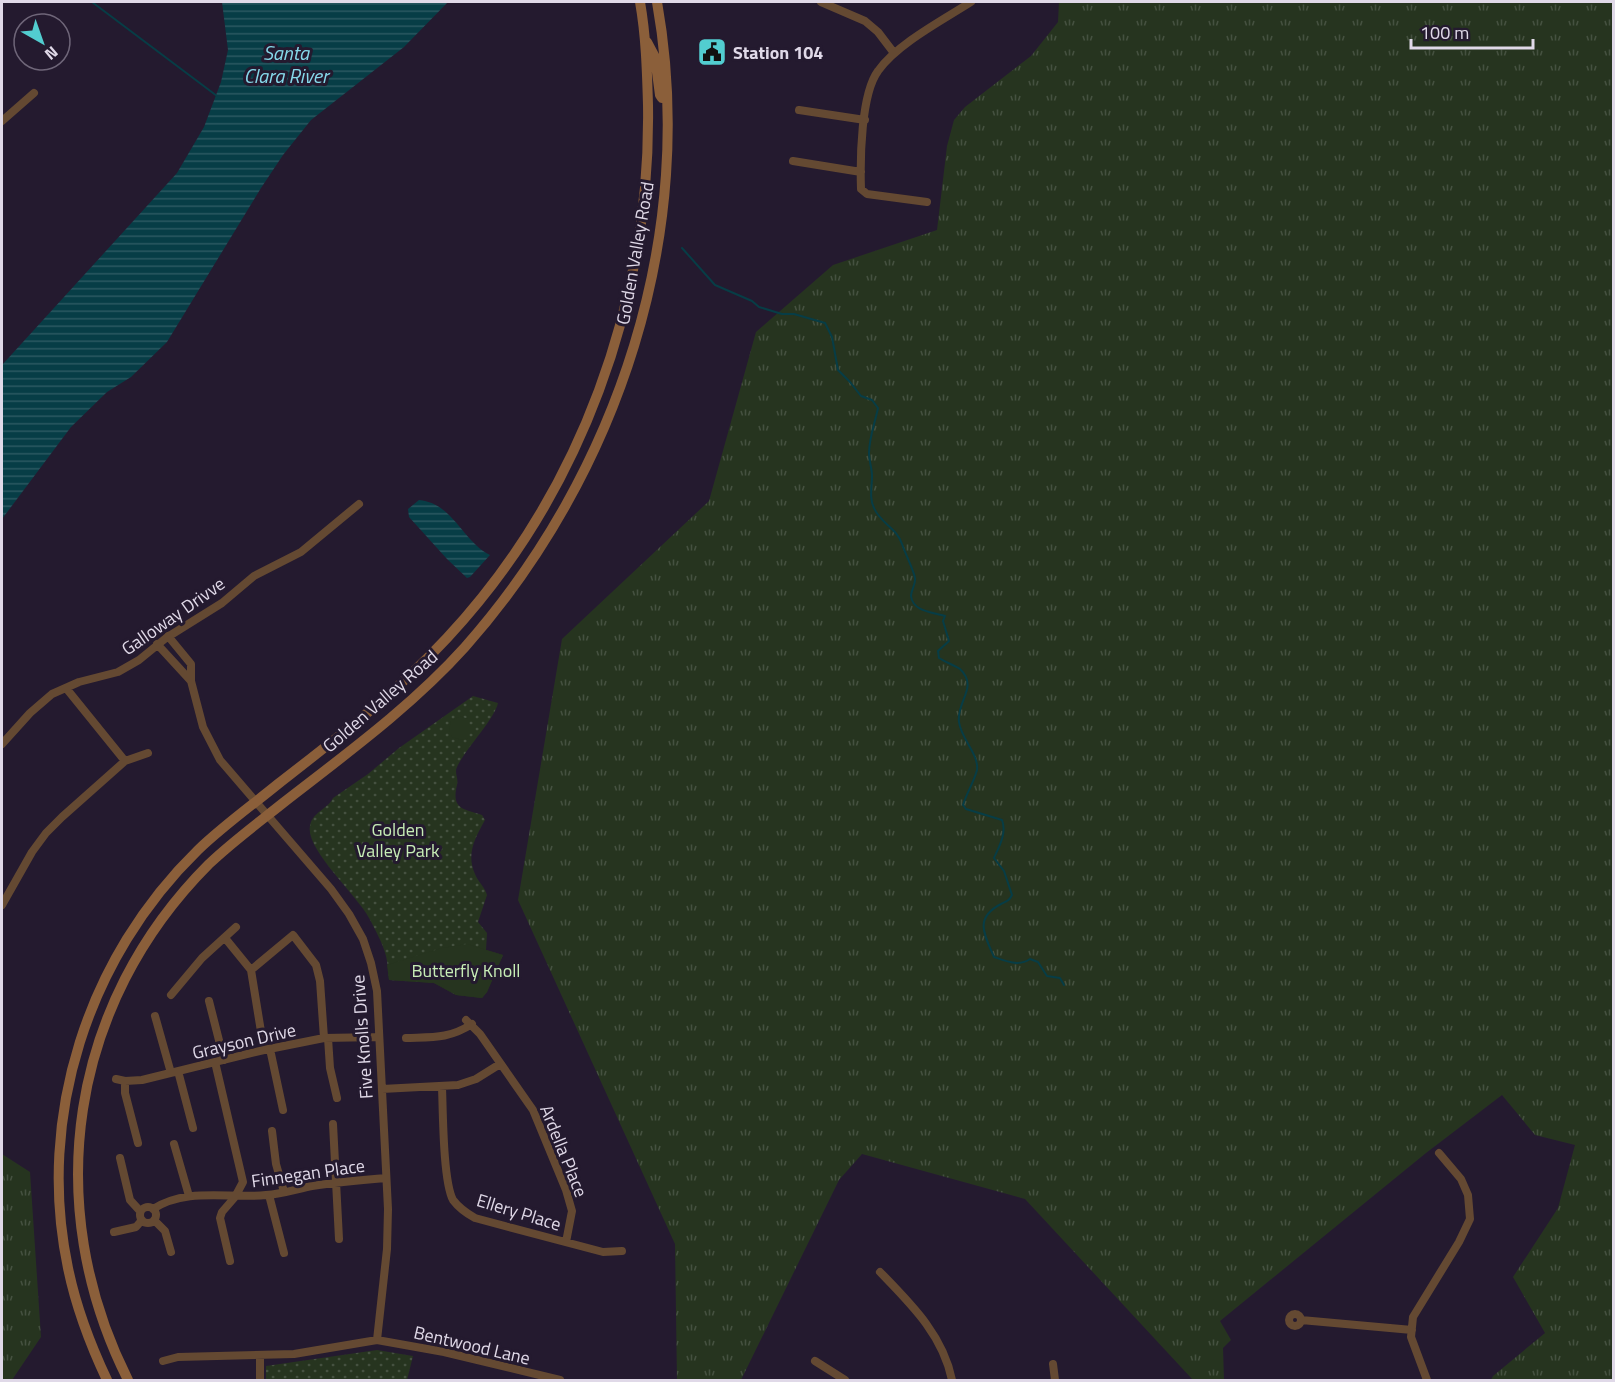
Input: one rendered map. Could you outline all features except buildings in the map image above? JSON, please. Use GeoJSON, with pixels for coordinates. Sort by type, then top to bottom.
{"type":"FeatureCollection","features":[{"type":"Feature","properties":{"kind":"main road","name":"Golden Valley Road"},"geometry":{"type":"LineString","coordinates":[[107,1380],[87,1334],[74,1294],[62,1233],[59,1193],[59,1156],[69,1080],[92,1006],[120,949],[158,894],[199,849],[374,708],[449,637],[509,562],[562,476],[600,390],[616,344],[630,290],[647,169],[645,39],[640,2]]}},
{"type":"Feature","properties":{"kind":"main road","name":"Golden Valley Road"},"geometry":{"type":"LineString","coordinates":[[128,1380],[105,1329],[95,1300],[79,1213],[78,1174],[85,1098],[95,1056],[118,993],[152,934],[175,902],[210,864],[372,734],[424,688],[463,649],[519,579],[569,501],[597,447],[617,399],[649,294],[666,170],[666,67],[657,2]]}},
{"type":"Feature","properties":{"kind":"main road"},"geometry":{"type":"LineString","coordinates":[[645,39],[655,57],[660,94],[662,98],[667,98]]}},
{"type":"Feature","properties":{"kind":"street"},"geometry":{"type":"LineString","coordinates":[[821,2],[865,21],[879,32],[894,53]]}},
{"type":"Feature","properties":{"kind":"street"},"geometry":{"type":"LineString","coordinates":[[927,202],[867,194],[861,189],[860,159],[868,95],[876,73],[894,53],[971,2]]}},
{"type":"Feature","properties":{"kind":"street"},"geometry":{"type":"LineString","coordinates":[[2,121],[34,93]]}},
{"type":"Feature","properties":{"kind":"street"},"geometry":{"type":"LineString","coordinates":[[799,110],[865,120]]}},
{"type":"Feature","properties":{"kind":"street"},"geometry":{"type":"LineString","coordinates":[[794,161],[861,172]]}},
{"type":"Feature","properties":{"kind":"street","name":"Galloway Drivve"},"geometry":{"type":"LineString","coordinates":[[2,744],[30,713],[52,694],[79,682],[118,672],[139,660],[168,636],[222,603],[254,576],[301,552],[359,504]]}},
{"type":"Feature","properties":{"kind":"street","name":"Five Knolls Drive"},"geometry":{"type":"LineString","coordinates":[[168,636],[191,664],[191,681],[203,727],[220,760],[338,898],[363,939],[371,963],[377,991],[388,1209],[387,1250],[377,1340]]}},
{"type":"Feature","properties":{"kind":"street"},"geometry":{"type":"LineString","coordinates":[[157,644],[191,681]]}},
{"type":"Feature","properties":{"kind":"street"},"geometry":{"type":"LineString","coordinates":[[66,688],[126,761]]}},
{"type":"Feature","properties":{"kind":"street"},"geometry":{"type":"LineString","coordinates":[[2,906],[4,895],[46,833],[126,761],[148,753]]}},
{"type":"Feature","properties":{"kind":"street"},"geometry":{"type":"LineString","coordinates":[[171,995],[202,958],[236,927]]}},
{"type":"Feature","properties":{"kind":"street"},"geometry":{"type":"LineString","coordinates":[[251,970],[293,935],[316,965],[322,993],[330,1068],[337,1098]]}},
{"type":"Feature","properties":{"kind":"street"},"geometry":{"type":"LineString","coordinates":[[225,938],[251,970],[267,1049],[283,1110]]}},
{"type":"Feature","properties":{"kind":"street"},"geometry":{"type":"LineString","coordinates":[[209,1001],[224,1060]]}},
{"type":"Feature","properties":{"kind":"street"},"geometry":{"type":"LineString","coordinates":[[155,1016],[193,1128]]}},
{"type":"Feature","properties":{"kind":"street","name":"Ardella Place"},"geometry":{"type":"LineString","coordinates":[[406,1038],[448,1036],[458,1033],[469,1022],[533,1110],[566,1190],[572,1211],[566,1242]]}},
{"type":"Feature","properties":{"kind":"street","name":"Grayson Drive"},"geometry":{"type":"LineString","coordinates":[[138,1143],[120,1080],[174,1072],[267,1049],[326,1038],[379,1037]]}},
{"type":"Feature","properties":{"kind":"street"},"geometry":{"type":"LineString","coordinates":[[215,1062],[243,1182],[220,1218],[230,1261]]}},
{"type":"Feature","properties":{"kind":"street"},"geometry":{"type":"LineString","coordinates":[[382,1089],[442,1088],[458,1085],[476,1079],[500,1064]]}},
{"type":"Feature","properties":{"kind":"street","name":"Ellery Place"},"geometry":{"type":"LineString","coordinates":[[442,1088],[447,1183],[452,1198],[460,1209],[474,1218],[603,1252],[622,1251]]}},
{"type":"Feature","properties":{"kind":"street"},"geometry":{"type":"LineString","coordinates":[[333,1124],[339,1239]]}},
{"type":"Feature","properties":{"kind":"street"},"geometry":{"type":"LineString","coordinates":[[272,1131],[276,1164],[284,1192]]}},
{"type":"Feature","properties":{"kind":"street"},"geometry":{"type":"LineString","coordinates":[[174,1144],[189,1196]]}},
{"type":"Feature","properties":{"kind":"street"},"geometry":{"type":"LineString","coordinates":[[1427,1380],[1411,1337],[1413,1317],[1460,1242],[1470,1219],[1468,1195],[1461,1179],[1439,1153]]}},
{"type":"Feature","properties":{"kind":"street"},"geometry":{"type":"LineString","coordinates":[[120,1158],[130,1200],[140,1211],[142,1220],[147,1223],[154,1220],[156,1215],[153,1209],[147,1207],[140,1211]]}},
{"type":"Feature","properties":{"kind":"street","name":"Finnegan Place"},"geometry":{"type":"LineString","coordinates":[[153,1209],[189,1196],[269,1195],[336,1182],[386,1178]]}},
{"type":"Feature","properties":{"kind":"street"},"geometry":{"type":"LineString","coordinates":[[269,1195],[284,1253]]}},
{"type":"Feature","properties":{"kind":"street"},"geometry":{"type":"LineString","coordinates":[[114,1233],[135,1227],[142,1220]]}},
{"type":"Feature","properties":{"kind":"street"},"geometry":{"type":"LineString","coordinates":[[154,1220],[165,1231],[171,1252]]}},
{"type":"Feature","properties":{"kind":"street"},"geometry":{"type":"LineString","coordinates":[[880,1272],[921,1314],[942,1347],[952,1380]]}},
{"type":"Feature","properties":{"kind":"street"},"geometry":{"type":"LineString","coordinates":[[1301,1320],[1412,1330]]}},
{"type":"Feature","properties":{"kind":"street"},"geometry":{"type":"LineString","coordinates":[[163,1361],[178,1357],[294,1354],[377,1340]]}},
{"type":"Feature","properties":{"kind":"street","name":"Bentwood Lane"},"geometry":{"type":"LineString","coordinates":[[377,1340],[452,1354],[560,1380]]}},
{"type":"Feature","properties":{"kind":"street"},"geometry":{"type":"LineString","coordinates":[[260,1356],[260,1380]]}},
{"type":"Feature","properties":{"kind":"street"},"geometry":{"type":"LineString","coordinates":[[815,1361],[845,1380]]}},
{"type":"Feature","properties":{"kind":"street"},"geometry":{"type":"LineString","coordinates":[[1053,1364],[1054,1380]]}},
{"type":"Feature","properties":{"kind":"green space"},"geometry":{"type":"Polygon","coordinates":[[[1059,2],[1613,2],[1613,1380],[1491,1380],[1545,1333],[1513,1277],[1558,1208],[1575,1145],[1535,1135],[1502,1095],[1426,1153],[1220,1321],[1231,1340],[1223,1348],[1224,1380],[1193,1380],[1025,1199],[862,1154],[839,1180],[741,1380],[677,1380],[675,1244],[518,900],[562,639],[709,501],[756,332],[833,265],[937,230],[947,146],[954,120],[965,107],[1031,56],[1058,22],[1059,2]]]}},
{"type":"Feature","properties":{"kind":"green space","name":"Golden Valley Park"},"geometry":{"type":"Polygon","coordinates":[[[473,696],[498,703],[491,718],[461,759],[456,772],[458,804],[482,815],[485,820],[475,840],[471,860],[475,874],[487,895],[478,922],[487,933],[486,950],[503,955],[487,992],[482,998],[456,995],[434,983],[389,980],[386,956],[374,927],[363,908],[315,847],[310,826],[314,817],[333,798],[473,696]]]}},
{"type":"Feature","properties":{"kind":"green space"},"geometry":{"type":"Polygon","coordinates":[[[460,716],[468,719],[468,738],[462,740],[452,737],[449,730],[451,721],[460,716]]]}},
{"type":"Feature","properties":{"kind":"green space","name":"Butterfly Knoll"},"geometry":{"type":"Polygon","coordinates":[[[467,944],[503,955],[487,992],[482,998],[456,995],[434,983],[389,980],[387,965],[442,948],[467,944]]]}},
{"type":"Feature","properties":{"kind":"green space"},"geometry":{"type":"Polygon","coordinates":[[[2,1154],[30,1172],[41,1337],[12,1380],[2,1380],[2,1154]]]}},
{"type":"Feature","properties":{"kind":"green space"},"geometry":{"type":"Polygon","coordinates":[[[377,1350],[413,1356],[407,1380],[266,1380],[266,1366],[377,1350]]]}},
{"type":"Feature","properties":{"kind":"water","name":"Santa Clara River"},"geometry":{"type":"Polygon","coordinates":[[[222,2],[448,2],[404,47],[311,120],[283,155],[261,188],[167,342],[131,377],[107,392],[71,427],[2,519],[2,365],[177,173],[204,127],[221,82],[228,50],[222,2]]]}},
{"type":"Feature","properties":{"kind":"water"},"geometry":{"type":"Polygon","coordinates":[[[419,500],[441,508],[472,541],[490,555],[470,577],[467,578],[447,559],[409,517],[408,509],[419,500]]]}},
{"type":"Feature","properties":{"kind":"waterway"},"geometry":{"type":"LineString","coordinates":[[92,2],[217,96]]}},
{"type":"Feature","properties":{"kind":"waterway"},"geometry":{"type":"LineString","coordinates":[[682,248],[715,285],[752,301],[759,307],[825,323],[832,337],[838,370],[861,396],[872,400],[878,408],[869,447],[872,504],[880,518],[900,538],[915,578],[911,594],[915,605],[945,616],[943,621],[949,641],[938,651],[939,658],[960,669],[967,682],[959,722],[975,758],[977,770],[963,805],[966,809],[1002,820],[1004,830],[1002,840],[994,858],[1004,871],[1012,895],[1008,901],[987,915],[984,921],[987,941],[994,957],[1012,962],[1021,963],[1030,959],[1038,962],[1047,976],[1060,978],[1064,985]]}},
{"type":"Feature","properties":{"kind":"place","name":"Station 104"},"geometry":{"type":"Point","coordinates":[712,52]}}]}
